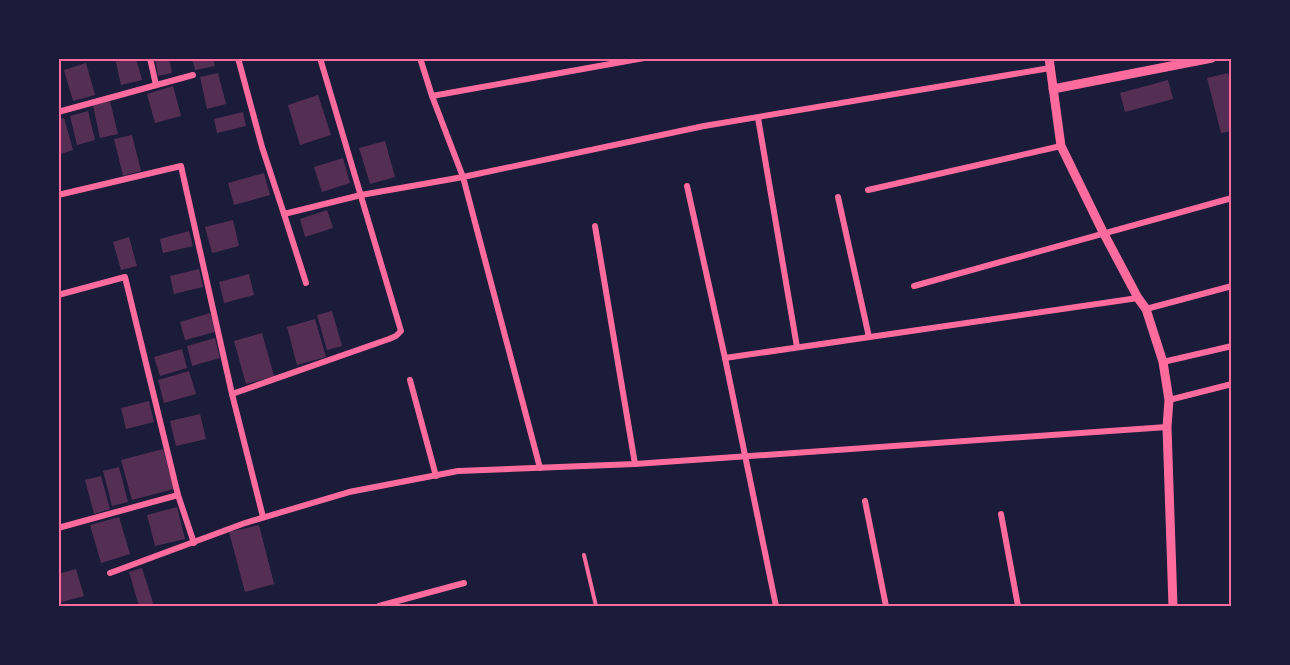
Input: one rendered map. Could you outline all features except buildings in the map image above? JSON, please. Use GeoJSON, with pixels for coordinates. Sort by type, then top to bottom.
{"type":"FeatureCollection","features":[{"type":"Feature","properties":{"kind":"street"},"geometry":{"type":"LineString","coordinates":[[150,58],[156,85]]}},
{"type":"Feature","properties":{"kind":"street"},"geometry":{"type":"LineString","coordinates":[[238,58],[262,147],[306,283]]}},
{"type":"Feature","properties":{"kind":"street"},"geometry":{"type":"LineString","coordinates":[[232,394],[400,333],[401,328],[320,58]]}},
{"type":"Feature","properties":{"kind":"street"},"geometry":{"type":"LineString","coordinates":[[420,58],[463,177],[540,468]]}},
{"type":"Feature","properties":{"kind":"street"},"geometry":{"type":"LineString","coordinates":[[432,96],[644,58]]}},
{"type":"Feature","properties":{"kind":"street"},"geometry":{"type":"LineString","coordinates":[[1053,89],[1212,58]]}},
{"type":"Feature","properties":{"kind":"street"},"geometry":{"type":"LineString","coordinates":[[284,214],[361,195],[463,177],[704,126],[758,118],[1049,63],[1061,146],[1103,232],[1146,309],[1163,362],[1169,400],[1167,427],[1173,606]]}},
{"type":"Feature","properties":{"kind":"street"},"geometry":{"type":"LineString","coordinates":[[58,112],[193,75]]}},
{"type":"Feature","properties":{"kind":"street"},"geometry":{"type":"LineString","coordinates":[[758,118],[797,347]]}},
{"type":"Feature","properties":{"kind":"street"},"geometry":{"type":"LineString","coordinates":[[868,190],[1061,146]]}},
{"type":"Feature","properties":{"kind":"street"},"geometry":{"type":"LineString","coordinates":[[58,195],[181,166],[232,394],[263,517]]}},
{"type":"Feature","properties":{"kind":"street"},"geometry":{"type":"LineString","coordinates":[[687,186],[776,606]]}},
{"type":"Feature","properties":{"kind":"street"},"geometry":{"type":"LineString","coordinates":[[838,197],[869,337]]}},
{"type":"Feature","properties":{"kind":"street"},"geometry":{"type":"LineString","coordinates":[[914,286],[1232,198]]}},
{"type":"Feature","properties":{"kind":"street"},"geometry":{"type":"LineString","coordinates":[[595,225],[635,464]]}},
{"type":"Feature","properties":{"kind":"street"},"geometry":{"type":"LineString","coordinates":[[58,295],[125,277],[178,495],[194,543]]}},
{"type":"Feature","properties":{"kind":"street"},"geometry":{"type":"LineString","coordinates":[[1146,309],[1232,286]]}},
{"type":"Feature","properties":{"kind":"street"},"geometry":{"type":"LineString","coordinates":[[725,358],[1138,298]]}},
{"type":"Feature","properties":{"kind":"street"},"geometry":{"type":"LineString","coordinates":[[1163,362],[1232,346]]}},
{"type":"Feature","properties":{"kind":"street"},"geometry":{"type":"LineString","coordinates":[[410,380],[436,476]]}},
{"type":"Feature","properties":{"kind":"street"},"geometry":{"type":"LineString","coordinates":[[1169,400],[1232,384]]}},
{"type":"Feature","properties":{"kind":"street"},"geometry":{"type":"LineString","coordinates":[[110,573],[263,517],[349,492],[458,471],[635,464],[1167,427]]}},
{"type":"Feature","properties":{"kind":"street"},"geometry":{"type":"LineString","coordinates":[[58,528],[178,495]]}},
{"type":"Feature","properties":{"kind":"street"},"geometry":{"type":"LineString","coordinates":[[865,501],[886,606]]}},
{"type":"Feature","properties":{"kind":"street"},"geometry":{"type":"LineString","coordinates":[[1001,514],[1018,606]]}},
{"type":"Feature","properties":{"kind":"street"},"geometry":{"type":"LineString","coordinates":[[379,606],[464,583]]}},
{"type":"Feature","properties":{"kind":"lane"},"geometry":{"type":"LineString","coordinates":[[584,555],[596,606]]}}]}
